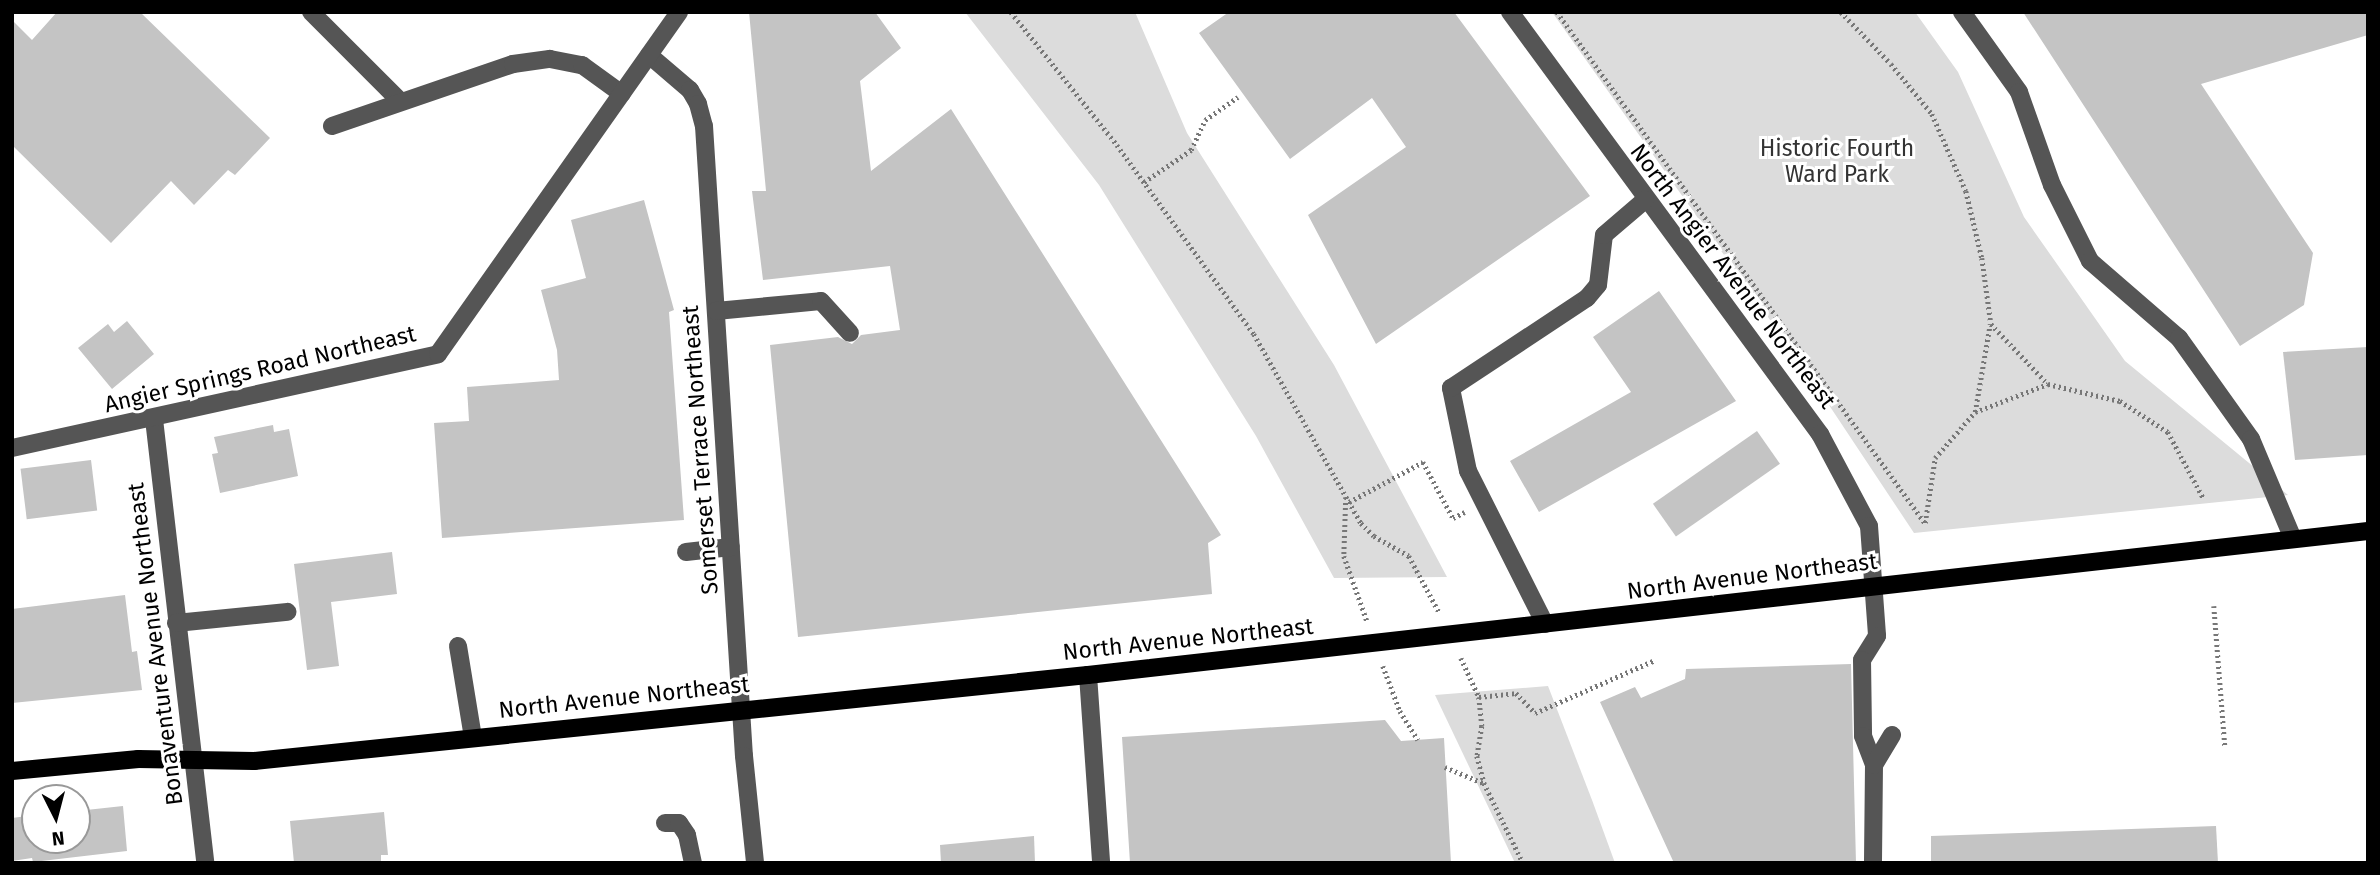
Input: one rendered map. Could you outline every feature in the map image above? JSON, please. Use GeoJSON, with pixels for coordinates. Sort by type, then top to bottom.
{"type":"FeatureCollection","features":[{"type":"Feature","properties":{"kind":"main road","name":"North Avenue Northeast"},"geometry":{"type":"LineString","coordinates":[[12,771],[138,759],[254,761],[1088,675],[2368,531]]}},
{"type":"Feature","properties":{"kind":"street"},"geometry":{"type":"LineString","coordinates":[[311,12],[400,101]]}},
{"type":"Feature","properties":{"kind":"street","name":"Angier Springs Road Northeast"},"geometry":{"type":"LineString","coordinates":[[12,448],[154,419],[438,354],[679,12]]}},
{"type":"Feature","properties":{"kind":"street","name":"North Angier Avenue Northeast"},"geometry":{"type":"LineString","coordinates":[[1510,12],[1645,200],[1819,434],[1869,526],[1877,636],[1862,660],[1863,736],[1874,765]]}},
{"type":"Feature","properties":{"kind":"street"},"geometry":{"type":"LineString","coordinates":[[1962,12],[2019,92],[2052,185],[2091,261],[2179,338],[2251,439],[2293,539]]}},
{"type":"Feature","properties":{"kind":"street","name":"Somerset Terrace Northeast"},"geometry":{"type":"LineString","coordinates":[[649,55],[690,90],[698,104],[704,126],[741,710],[755,863]]}},
{"type":"Feature","properties":{"kind":"street"},"geometry":{"type":"LineString","coordinates":[[332,126],[513,64],[550,59],[582,65],[622,94]]}},
{"type":"Feature","properties":{"kind":"street"},"geometry":{"type":"LineString","coordinates":[[1545,624],[1468,471],[1451,388],[1587,298],[1598,285],[1604,234],[1645,200]]}},
{"type":"Feature","properties":{"kind":"street"},"geometry":{"type":"LineString","coordinates":[[716,311],[821,301],[850,333]]}},
{"type":"Feature","properties":{"kind":"street","name":"Bonaventure Avenue Northeast"},"geometry":{"type":"LineString","coordinates":[[154,419],[191,760],[205,863]]}},
{"type":"Feature","properties":{"kind":"street"},"geometry":{"type":"LineString","coordinates":[[686,552],[731,547]]}},
{"type":"Feature","properties":{"kind":"street"},"geometry":{"type":"LineString","coordinates":[[176,623],[286,612]]}},
{"type":"Feature","properties":{"kind":"street"},"geometry":{"type":"LineString","coordinates":[[458,646],[473,738]]}},
{"type":"Feature","properties":{"kind":"street"},"geometry":{"type":"LineString","coordinates":[[1088,675],[1101,863]]}},
{"type":"Feature","properties":{"kind":"street"},"geometry":{"type":"LineString","coordinates":[[1873,863],[1874,765],[1892,735]]}},
{"type":"Feature","properties":{"kind":"street"},"geometry":{"type":"LineString","coordinates":[[665,823],[679,823],[687,835],[694,863]]}},
{"type":"Feature","properties":{"kind":"path"},"geometry":{"type":"LineString","coordinates":[[1011,12],[1144,182],[1254,334],[1361,523],[1374,536],[1409,556],[1419,572]]}},
{"type":"Feature","properties":{"kind":"path"},"geometry":{"type":"LineString","coordinates":[[1557,12],[1925,523],[1935,458],[1975,412],[2048,384]]}},
{"type":"Feature","properties":{"kind":"path"},"geometry":{"type":"LineString","coordinates":[[1841,12],[1891,64],[1932,114],[1966,191],[1982,258],[1991,324],[1975,412]]}},
{"type":"Feature","properties":{"kind":"path"},"geometry":{"type":"LineString","coordinates":[[1144,182],[1191,150],[1211,112],[1238,97]]}},
{"type":"Feature","properties":{"kind":"path"},"geometry":{"type":"LineString","coordinates":[[1991,324],[2048,384],[2120,401],[2168,432],[2204,499]]}},
{"type":"Feature","properties":{"kind":"path"},"geometry":{"type":"LineString","coordinates":[[1347,499],[1423,462],[1453,518]]}},
{"type":"Feature","properties":{"kind":"path"},"geometry":{"type":"LineString","coordinates":[[1347,499],[1344,556],[1353,582]]}},
{"type":"Feature","properties":{"kind":"path"},"geometry":{"type":"LineString","coordinates":[[2214,606],[2225,746]]}},
{"type":"Feature","properties":{"kind":"path"},"geometry":{"type":"LineString","coordinates":[[1523,863],[1484,783],[1477,755],[1482,726],[1479,697],[1516,693],[1535,713],[1656,660]]}},
{"type":"Feature","properties":{"kind":"path"},"geometry":{"type":"LineString","coordinates":[[1395,699],[1418,740]]}},
{"type":"Feature","properties":{"kind":"path"},"geometry":{"type":"LineString","coordinates":[[1445,767],[1484,783]]}},
{"type":"Feature","properties":{"kind":"green space"},"geometry":{"type":"Polygon","coordinates":[[[965,12],[1135,12],[1187,133],[1334,365],[1447,577],[1334,578],[1256,436],[1099,185],[965,12]]]}},
{"type":"Feature","properties":{"kind":"green space","name":"Historic Fourth Ward Park"},"geometry":{"type":"Polygon","coordinates":[[[1552,12],[1915,12],[1958,72],[2024,217],[2125,361],[2288,495],[1914,533],[1809,375],[1552,12]]]}},
{"type":"Feature","properties":{"kind":"green space"},"geometry":{"type":"Polygon","coordinates":[[[1548,686],[1615,863],[1515,863],[1435,695],[1548,686]]]}},
{"type":"Feature","properties":{"kind":"building"},"geometry":{"type":"Polygon","coordinates":[[[57,12],[140,12],[270,138],[235,175],[228,170],[194,205],[171,181],[111,243],[12,145],[12,20],[32,40],[57,12]]]}},
{"type":"Feature","properties":{"kind":"building"},"geometry":{"type":"Polygon","coordinates":[[[749,12],[875,12],[901,48],[860,81],[871,171],[951,109],[1221,535],[1208,543],[1212,594],[798,637],[770,345],[838,337],[852,344],[861,335],[900,330],[890,266],[763,280],[752,191],[766,191],[749,12]]]}},
{"type":"Feature","properties":{"kind":"building"},"geometry":{"type":"Polygon","coordinates":[[[1229,12],[1454,12],[1590,196],[1376,344],[1308,215],[1406,147],[1372,98],[1290,159],[1199,33],[1229,12]]]}},
{"type":"Feature","properties":{"kind":"building"},"geometry":{"type":"Polygon","coordinates":[[[2023,12],[2368,12],[2368,35],[2201,84],[2313,253],[2304,305],[2240,346],[2023,12]]]}},
{"type":"Feature","properties":{"kind":"building"},"geometry":{"type":"Polygon","coordinates":[[[644,200],[674,310],[669,312],[684,520],[442,538],[434,423],[469,421],[467,387],[559,380],[557,350],[541,290],[586,278],[571,220],[644,200]]]}},
{"type":"Feature","properties":{"kind":"building"},"geometry":{"type":"Polygon","coordinates":[[[1659,291],[1736,401],[1539,512],[1510,461],[1631,392],[1593,337],[1659,291]]]}},
{"type":"Feature","properties":{"kind":"building"},"geometry":{"type":"Polygon","coordinates":[[[127,321],[154,354],[112,389],[78,348],[108,324],[114,332],[127,321]]]}},
{"type":"Feature","properties":{"kind":"building"},"geometry":{"type":"Polygon","coordinates":[[[2368,347],[2368,455],[2295,460],[2283,352],[2368,347]]]}},
{"type":"Feature","properties":{"kind":"building"},"geometry":{"type":"Polygon","coordinates":[[[273,425],[274,432],[289,429],[298,476],[220,493],[212,454],[218,453],[214,437],[273,425]]]}},
{"type":"Feature","properties":{"kind":"building"},"geometry":{"type":"Polygon","coordinates":[[[1757,431],[1780,464],[1676,537],[1653,504],[1757,431]]]}},
{"type":"Feature","properties":{"kind":"building"},"geometry":{"type":"Polygon","coordinates":[[[91,460],[97,511],[27,519],[21,469],[91,460]]]}},
{"type":"Feature","properties":{"kind":"building"},"geometry":{"type":"Polygon","coordinates":[[[392,552],[397,594],[331,602],[339,666],[307,670],[294,564],[392,552]]]}},
{"type":"Feature","properties":{"kind":"building"},"geometry":{"type":"Polygon","coordinates":[[[125,595],[132,652],[137,651],[142,690],[12,703],[12,609],[125,595]]]}},
{"type":"Feature","properties":{"kind":"building"},"geometry":{"type":"Polygon","coordinates":[[[1851,664],[1856,863],[1674,863],[1600,702],[1635,687],[1641,698],[1685,679],[1686,669],[1851,664]]]}},
{"type":"Feature","properties":{"kind":"building"},"geometry":{"type":"Polygon","coordinates":[[[1385,720],[1401,741],[1444,738],[1451,863],[1130,863],[1122,737],[1385,720]]]}},
{"type":"Feature","properties":{"kind":"building"},"geometry":{"type":"Polygon","coordinates":[[[123,806],[127,851],[33,862],[32,858],[12,861],[12,818],[21,817],[21,854],[91,854],[91,809],[123,806]]]}},
{"type":"Feature","properties":{"kind":"building"},"geometry":{"type":"Polygon","coordinates":[[[384,812],[388,855],[381,855],[381,863],[294,863],[290,821],[384,812]]]}},
{"type":"Feature","properties":{"kind":"building"},"geometry":{"type":"Polygon","coordinates":[[[2216,826],[2218,863],[1931,863],[1931,836],[2216,826]]]}},
{"type":"Feature","properties":{"kind":"building"},"geometry":{"type":"Polygon","coordinates":[[[1034,836],[1035,863],[941,863],[940,845],[1034,836]]]}}]}
